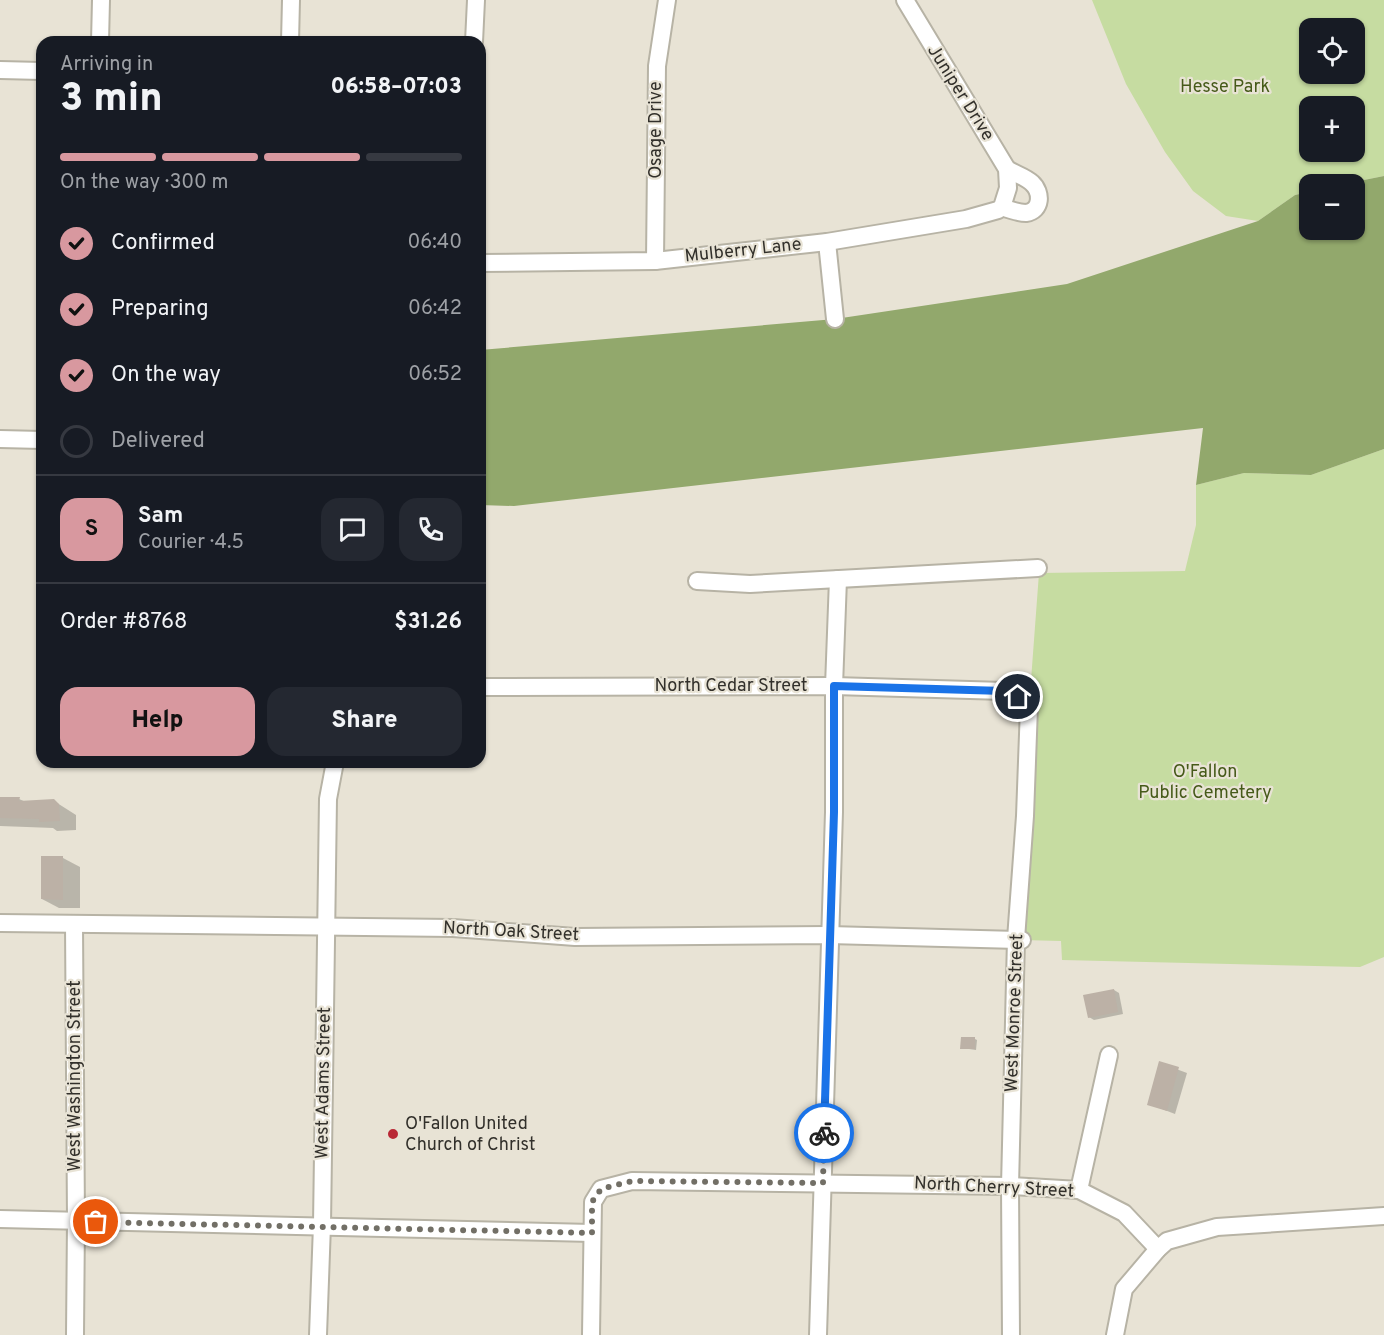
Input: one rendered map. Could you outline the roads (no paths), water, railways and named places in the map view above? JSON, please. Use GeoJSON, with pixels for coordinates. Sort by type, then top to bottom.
{"type":"FeatureCollection","features":[{"type":"Feature","properties":{"kind":"street"},"geometry":{"type":"LineString","coordinates":[[100,36],[101,0]]}},
{"type":"Feature","properties":{"kind":"street"},"geometry":{"type":"LineString","coordinates":[[290,36],[291,0]]}},
{"type":"Feature","properties":{"kind":"street"},"geometry":{"type":"LineString","coordinates":[[474,36],[476,0]]}},
{"type":"Feature","properties":{"kind":"street","name":"Osage Drive"},"geometry":{"type":"LineString","coordinates":[[655,261],[657,66],[667,0]]}},
{"type":"Feature","properties":{"kind":"street","name":"Juniper Drive"},"geometry":{"type":"LineString","coordinates":[[905,0],[1007,170],[1008,188],[1002,207]]}},
{"type":"Feature","properties":{"kind":"street"},"geometry":{"type":"LineString","coordinates":[[0,70],[36,71]]}},
{"type":"Feature","properties":{"kind":"street","name":"Mulberry Lane"},"geometry":{"type":"LineString","coordinates":[[486,263],[655,261],[827,242],[966,219],[1002,207],[1026,213],[1033,210],[1039,202],[1039,194],[1033,184],[1007,170]]}},
{"type":"Feature","properties":{"kind":"street"},"geometry":{"type":"LineString","coordinates":[[827,242],[835,319]]}},
{"type":"Feature","properties":{"kind":"street"},"geometry":{"type":"LineString","coordinates":[[0,439],[36,440]]}},
{"type":"Feature","properties":{"kind":"street"},"geometry":{"type":"LineString","coordinates":[[697,581],[750,584],[1038,568]]}},
{"type":"Feature","properties":{"kind":"street"},"geometry":{"type":"LineString","coordinates":[[818,1335],[834,812],[834,686],[838,579]]}},
{"type":"Feature","properties":{"kind":"street","name":"North Cedar Street"},"geometry":{"type":"LineString","coordinates":[[486,687],[834,686],[1004,691],[1018,697]]}},
{"type":"Feature","properties":{"kind":"street","name":"West Monroe Street"},"geometry":{"type":"LineString","coordinates":[[1011,1335],[1010,1186],[1029,707],[1018,697]]}},
{"type":"Feature","properties":{"kind":"street","name":"West Adams Street"},"geometry":{"type":"LineString","coordinates":[[318,1335],[322,1226],[328,799],[334,768]]}},
{"type":"Feature","properties":{"kind":"street","name":"North Oak Street"},"geometry":{"type":"LineString","coordinates":[[0,922],[453,928],[576,937],[829,935],[1019,939]]}},
{"type":"Feature","properties":{"kind":"street","name":"West Washington Street"},"geometry":{"type":"LineString","coordinates":[[74,924],[75,1335]]}},
{"type":"Feature","properties":{"kind":"street"},"geometry":{"type":"LineString","coordinates":[[1079,1190],[1109,1055]]}},
{"type":"Feature","properties":{"kind":"street","name":"North Cherry Street"},"geometry":{"type":"LineString","coordinates":[[592,1233],[592,1202],[601,1189],[632,1181],[1010,1186],[1079,1190],[1124,1213],[1158,1249]]}},
{"type":"Feature","properties":{"kind":"street"},"geometry":{"type":"LineString","coordinates":[[1114,1335],[1124,1289],[1167,1241],[1217,1227],[1384,1216]]}},
{"type":"Feature","properties":{"kind":"street"},"geometry":{"type":"LineString","coordinates":[[0,1219],[592,1233],[591,1335]]}},
{"type":"Feature","properties":{"kind":"place","name":"O'Fallon United Church of Christ"},"geometry":{"type":"Point","coordinates":[393,1134]}},
{"type":"Feature","properties":{"kind":"park label","name":"Hesse Park"},"geometry":{"type":"Point","coordinates":[1225,87]}},
{"type":"Feature","properties":{"kind":"park label","name":"O'Fallon Public Cemetery"},"geometry":{"type":"Point","coordinates":[1205,782]}}]}
